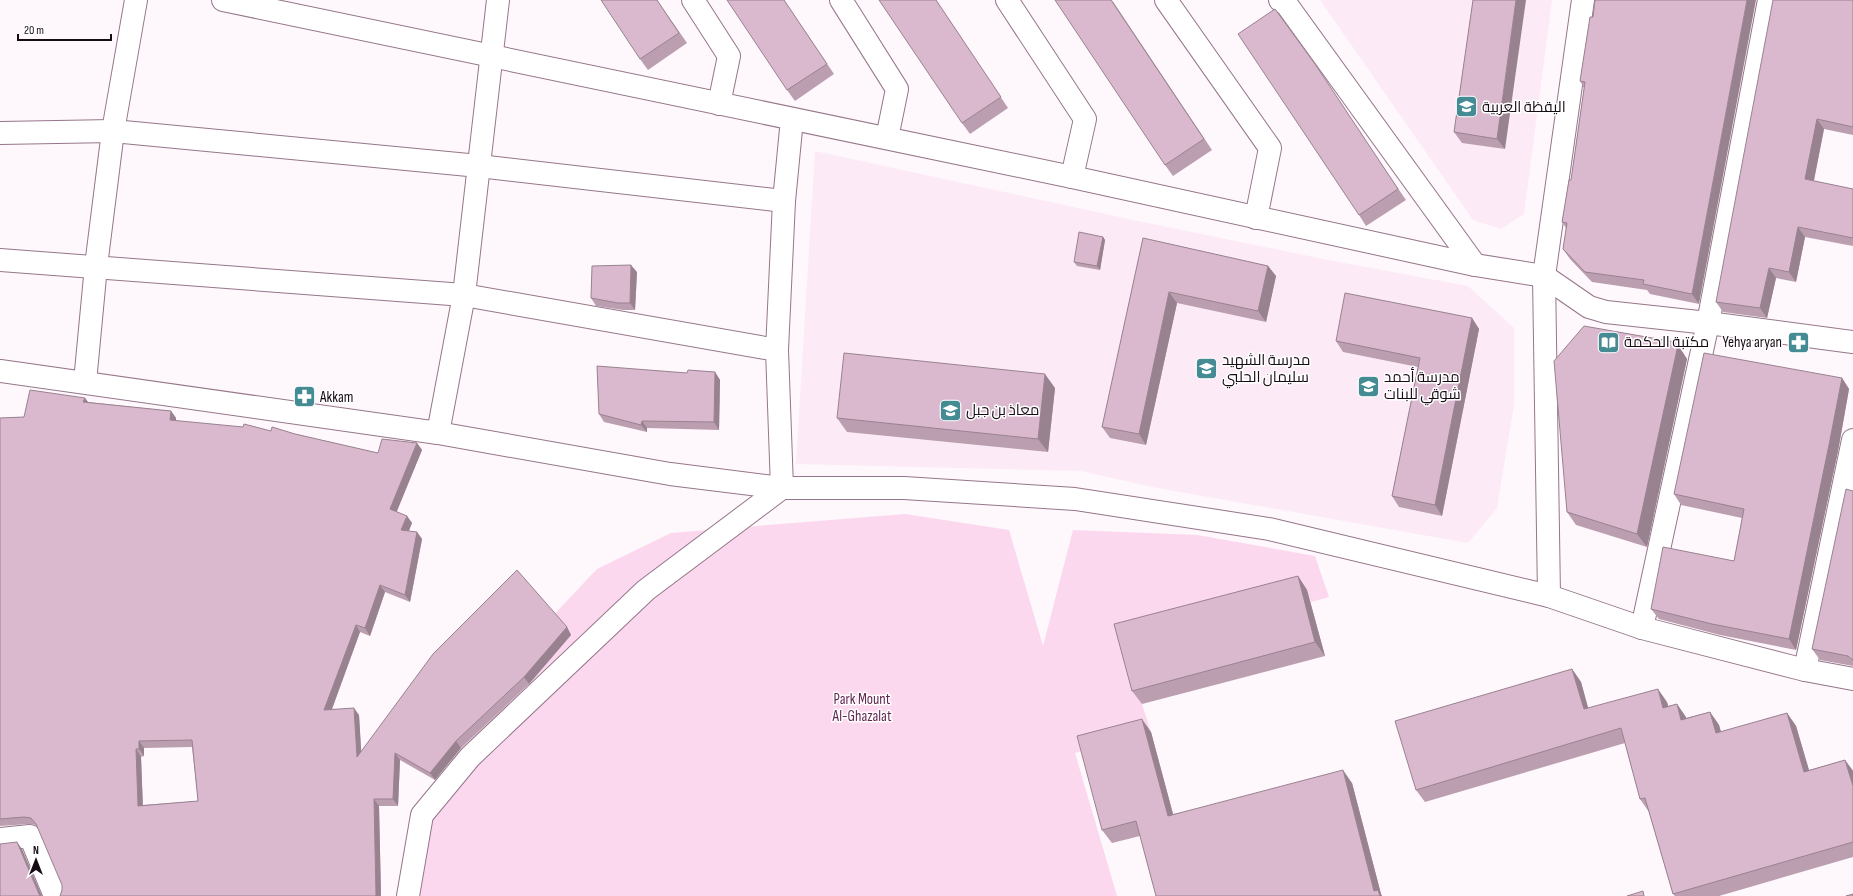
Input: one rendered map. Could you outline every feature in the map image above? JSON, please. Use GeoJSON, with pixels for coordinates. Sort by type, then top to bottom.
{"type":"FeatureCollection","features":[{"type":"Feature","properties":{"kind":"street"},"geometry":{"type":"LineString","coordinates":[[85,382],[96,266],[113,131],[136,0]]}},
{"type":"Feature","properties":{"kind":"street"},"geometry":{"type":"LineString","coordinates":[[223,0],[888,138],[1475,265],[1544,276],[1589,307],[1606,312],[1708,323],[1853,342]]}},
{"type":"Feature","properties":{"kind":"street"},"geometry":{"type":"LineString","coordinates":[[438,433],[464,295],[498,0]]}},
{"type":"Feature","properties":{"kind":"street"},"geometry":{"type":"LineString","coordinates":[[693,0],[729,56],[720,104]]}},
{"type":"Feature","properties":{"kind":"street"},"geometry":{"type":"LineString","coordinates":[[841,0],[897,89],[888,138]]}},
{"type":"Feature","properties":{"kind":"street"},"geometry":{"type":"LineString","coordinates":[[1007,0],[1085,119],[1072,177]]}},
{"type":"Feature","properties":{"kind":"street"},"geometry":{"type":"LineString","coordinates":[[1166,0],[1270,148],[1256,218]]}},
{"type":"Feature","properties":{"kind":"street"},"geometry":{"type":"LineString","coordinates":[[1280,0],[1287,5],[1475,265]]}},
{"type":"Feature","properties":{"kind":"street"},"geometry":{"type":"LineString","coordinates":[[1549,596],[1544,276],[1583,0]]}},
{"type":"Feature","properties":{"kind":"street"},"geometry":{"type":"LineString","coordinates":[[1642,628],[1708,323],[1768,0]]}},
{"type":"Feature","properties":{"kind":"street"},"geometry":{"type":"LineString","coordinates":[[782,488],[777,350],[784,201],[792,119]]}},
{"type":"Feature","properties":{"kind":"street"},"geometry":{"type":"LineString","coordinates":[[0,133],[113,131],[479,166],[784,201]]}},
{"type":"Feature","properties":{"kind":"street"},"geometry":{"type":"LineString","coordinates":[[0,260],[96,266],[464,295],[777,350]]}},
{"type":"Feature","properties":{"kind":"street"},"geometry":{"type":"LineString","coordinates":[[0,371],[438,433],[670,474],[782,488],[904,488],[1075,499],[1269,529],[1549,596],[1642,628],[1804,670],[1853,679]]}},
{"type":"Feature","properties":{"kind":"street"},"geometry":{"type":"LineString","coordinates":[[1804,670],[1853,440]]}},
{"type":"Feature","properties":{"kind":"street"},"geometry":{"type":"LineString","coordinates":[[408,896],[422,815],[470,758],[646,590],[782,488]]}},
{"type":"Feature","properties":{"kind":"street"},"geometry":{"type":"LineString","coordinates":[[0,839],[30,836],[55,896]]}},
{"type":"Feature","properties":{"kind":"shaded area","name":"اليقظة العربية"},"geometry":{"type":"Polygon","coordinates":[[[1320,0],[1552,0],[1524,214],[1501,229],[1473,220],[1320,0]]]}},
{"type":"Feature","properties":{"kind":"shaded area"},"geometry":{"type":"Polygon","coordinates":[[[815,151],[1133,220],[1328,260],[1468,286],[1514,328],[1514,405],[1497,508],[1468,543],[1152,487],[1081,471],[796,464],[815,151]]]}},
{"type":"Feature","properties":{"kind":"green space","name":"Park Mount Al-Ghazalat"},"geometry":{"type":"Polygon","coordinates":[[[905,514],[1009,530],[1043,646],[1073,530],[1197,535],[1315,556],[1329,597],[1311,602],[1307,590],[1142,704],[1151,732],[1075,753],[1117,896],[413,896],[419,845],[463,730],[496,676],[597,569],[671,533],[905,514]]]}},
{"type":"Feature","properties":{"kind":"building"},"geometry":{"type":"Polygon","coordinates":[[[601,0],[657,0],[679,33],[640,59],[601,0]]]}},
{"type":"Feature","properties":{"kind":"building"},"geometry":{"type":"Polygon","coordinates":[[[727,0],[784,0],[827,64],[787,90],[727,0]]]}},
{"type":"Feature","properties":{"kind":"building"},"geometry":{"type":"Polygon","coordinates":[[[879,0],[936,0],[1001,97],[962,123],[879,0]]]}},
{"type":"Feature","properties":{"kind":"building"},"geometry":{"type":"Polygon","coordinates":[[[1055,0],[1111,0],[1204,139],[1165,165],[1055,0]]]}},
{"type":"Feature","properties":{"kind":"building"},"geometry":{"type":"Polygon","coordinates":[[[1473,0],[1516,0],[1497,139],[1454,132],[1473,0]]]}},
{"type":"Feature","properties":{"kind":"building"},"geometry":{"type":"Polygon","coordinates":[[[1595,0],[1747,0],[1692,294],[1643,284],[1644,280],[1585,272],[1563,249],[1567,223],[1562,222],[1569,180],[1571,180],[1585,82],[1580,81],[1590,17],[1593,17],[1595,0]]]}},
{"type":"Feature","properties":{"kind":"building"},"geometry":{"type":"Polygon","coordinates":[[[1773,0],[1853,0],[1853,127],[1817,119],[1805,179],[1853,189],[1853,238],[1798,227],[1789,272],[1769,268],[1760,308],[1716,302],[1773,0]]]}},
{"type":"Feature","properties":{"kind":"building"},"geometry":{"type":"Polygon","coordinates":[[[1275,9],[1315,64],[1398,189],[1359,215],[1238,34],[1275,9]]]}},
{"type":"Feature","properties":{"kind":"building"},"geometry":{"type":"Polygon","coordinates":[[[1079,232],[1103,237],[1097,266],[1074,262],[1079,232]]]}},
{"type":"Feature","properties":{"kind":"building"},"geometry":{"type":"Polygon","coordinates":[[[1143,238],[1268,266],[1258,311],[1169,292],[1139,434],[1102,427],[1143,238]]]}},
{"type":"Feature","properties":{"kind":"building"},"geometry":{"type":"Polygon","coordinates":[[[631,265],[630,303],[618,303],[591,298],[592,266],[631,265]]]}},
{"type":"Feature","properties":{"kind":"building"},"geometry":{"type":"Polygon","coordinates":[[[1345,293],[1472,318],[1435,505],[1392,496],[1420,358],[1336,341],[1345,293]]]}},
{"type":"Feature","properties":{"kind":"building"},"geometry":{"type":"Polygon","coordinates":[[[1584,326],[1675,342],[1674,345],[1678,345],[1637,534],[1567,512],[1554,361],[1584,326]]]}},
{"type":"Feature","properties":{"kind":"building","name":"معاذ بن جبل"},"geometry":{"type":"Polygon","coordinates":[[[844,353],[1045,374],[1038,439],[837,418],[844,353]]]}},
{"type":"Feature","properties":{"kind":"building"},"geometry":{"type":"Polygon","coordinates":[[[1704,353],[1842,378],[1789,639],[1712,624],[1651,609],[1663,547],[1734,561],[1744,509],[1674,494],[1704,353]]]}},
{"type":"Feature","properties":{"kind":"building"},"geometry":{"type":"Polygon","coordinates":[[[597,366],[687,373],[688,370],[715,372],[714,422],[642,421],[641,425],[599,414],[597,366]]]}},
{"type":"Feature","properties":{"kind":"building"},"geometry":{"type":"Polygon","coordinates":[[[30,390],[85,398],[83,402],[171,411],[170,420],[243,427],[244,424],[271,431],[272,427],[295,434],[378,453],[382,439],[417,443],[390,509],[407,516],[401,530],[417,532],[405,595],[380,585],[365,628],[356,625],[324,710],[354,708],[357,757],[433,654],[517,570],[567,627],[524,677],[456,741],[430,773],[395,753],[393,799],[374,799],[376,896],[60,896],[62,885],[36,824],[31,818],[24,817],[0,819],[0,418],[24,417],[30,390]],[[192,740],[139,741],[139,749],[136,749],[138,806],[198,801],[192,740]]]}},
{"type":"Feature","properties":{"kind":"building"},"geometry":{"type":"Polygon","coordinates":[[[1846,489],[1853,491],[1853,660],[1848,656],[1812,649],[1846,489]]]}},
{"type":"Feature","properties":{"kind":"building"},"geometry":{"type":"Polygon","coordinates":[[[1298,576],[1315,642],[1132,691],[1114,624],[1298,576]]]}},
{"type":"Feature","properties":{"kind":"building"},"geometry":{"type":"Polygon","coordinates":[[[1572,669],[1584,709],[1658,689],[1663,708],[1677,704],[1681,720],[1710,712],[1716,733],[1787,713],[1804,772],[1845,760],[1853,786],[1853,842],[1673,894],[1645,798],[1640,799],[1621,728],[1416,790],[1395,721],[1572,669]]]}},
{"type":"Feature","properties":{"kind":"building"},"geometry":{"type":"Polygon","coordinates":[[[1142,719],[1168,816],[1343,770],[1374,891],[1378,890],[1380,896],[1156,896],[1136,821],[1102,830],[1077,736],[1142,719]]]}},
{"type":"Feature","properties":{"kind":"building"},"geometry":{"type":"Polygon","coordinates":[[[17,842],[40,896],[0,896],[0,844],[17,842]]]}},
{"type":"Feature","properties":{"kind":"building"},"geometry":{"type":"Polygon","coordinates":[[[1643,891],[1644,896],[1627,896],[1643,891]]]}},
{"type":"Feature","properties":{"kind":"place","name":"اليقظة العربية"},"geometry":{"type":"Point","coordinates":[1466,107]}},
{"type":"Feature","properties":{"kind":"place","name":"مكتبة الحكمة"},"geometry":{"type":"Point","coordinates":[1609,342]}},
{"type":"Feature","properties":{"kind":"place","name":"Yehya aryan"},"geometry":{"type":"Point","coordinates":[1798,342]}},
{"type":"Feature","properties":{"kind":"place","name":"مدرسة الشهيد سليمان الحلبي"},"geometry":{"type":"Point","coordinates":[1206,369]}},
{"type":"Feature","properties":{"kind":"place","name":"مدرسة أحمد شوقي للبنات"},"geometry":{"type":"Point","coordinates":[1369,386]}},
{"type":"Feature","properties":{"kind":"place","name":"Akkam"},"geometry":{"type":"Point","coordinates":[304,397]}},
{"type":"Feature","properties":{"kind":"place","name":"معاذ بن جبل"},"geometry":{"type":"Point","coordinates":[951,410]}}]}
